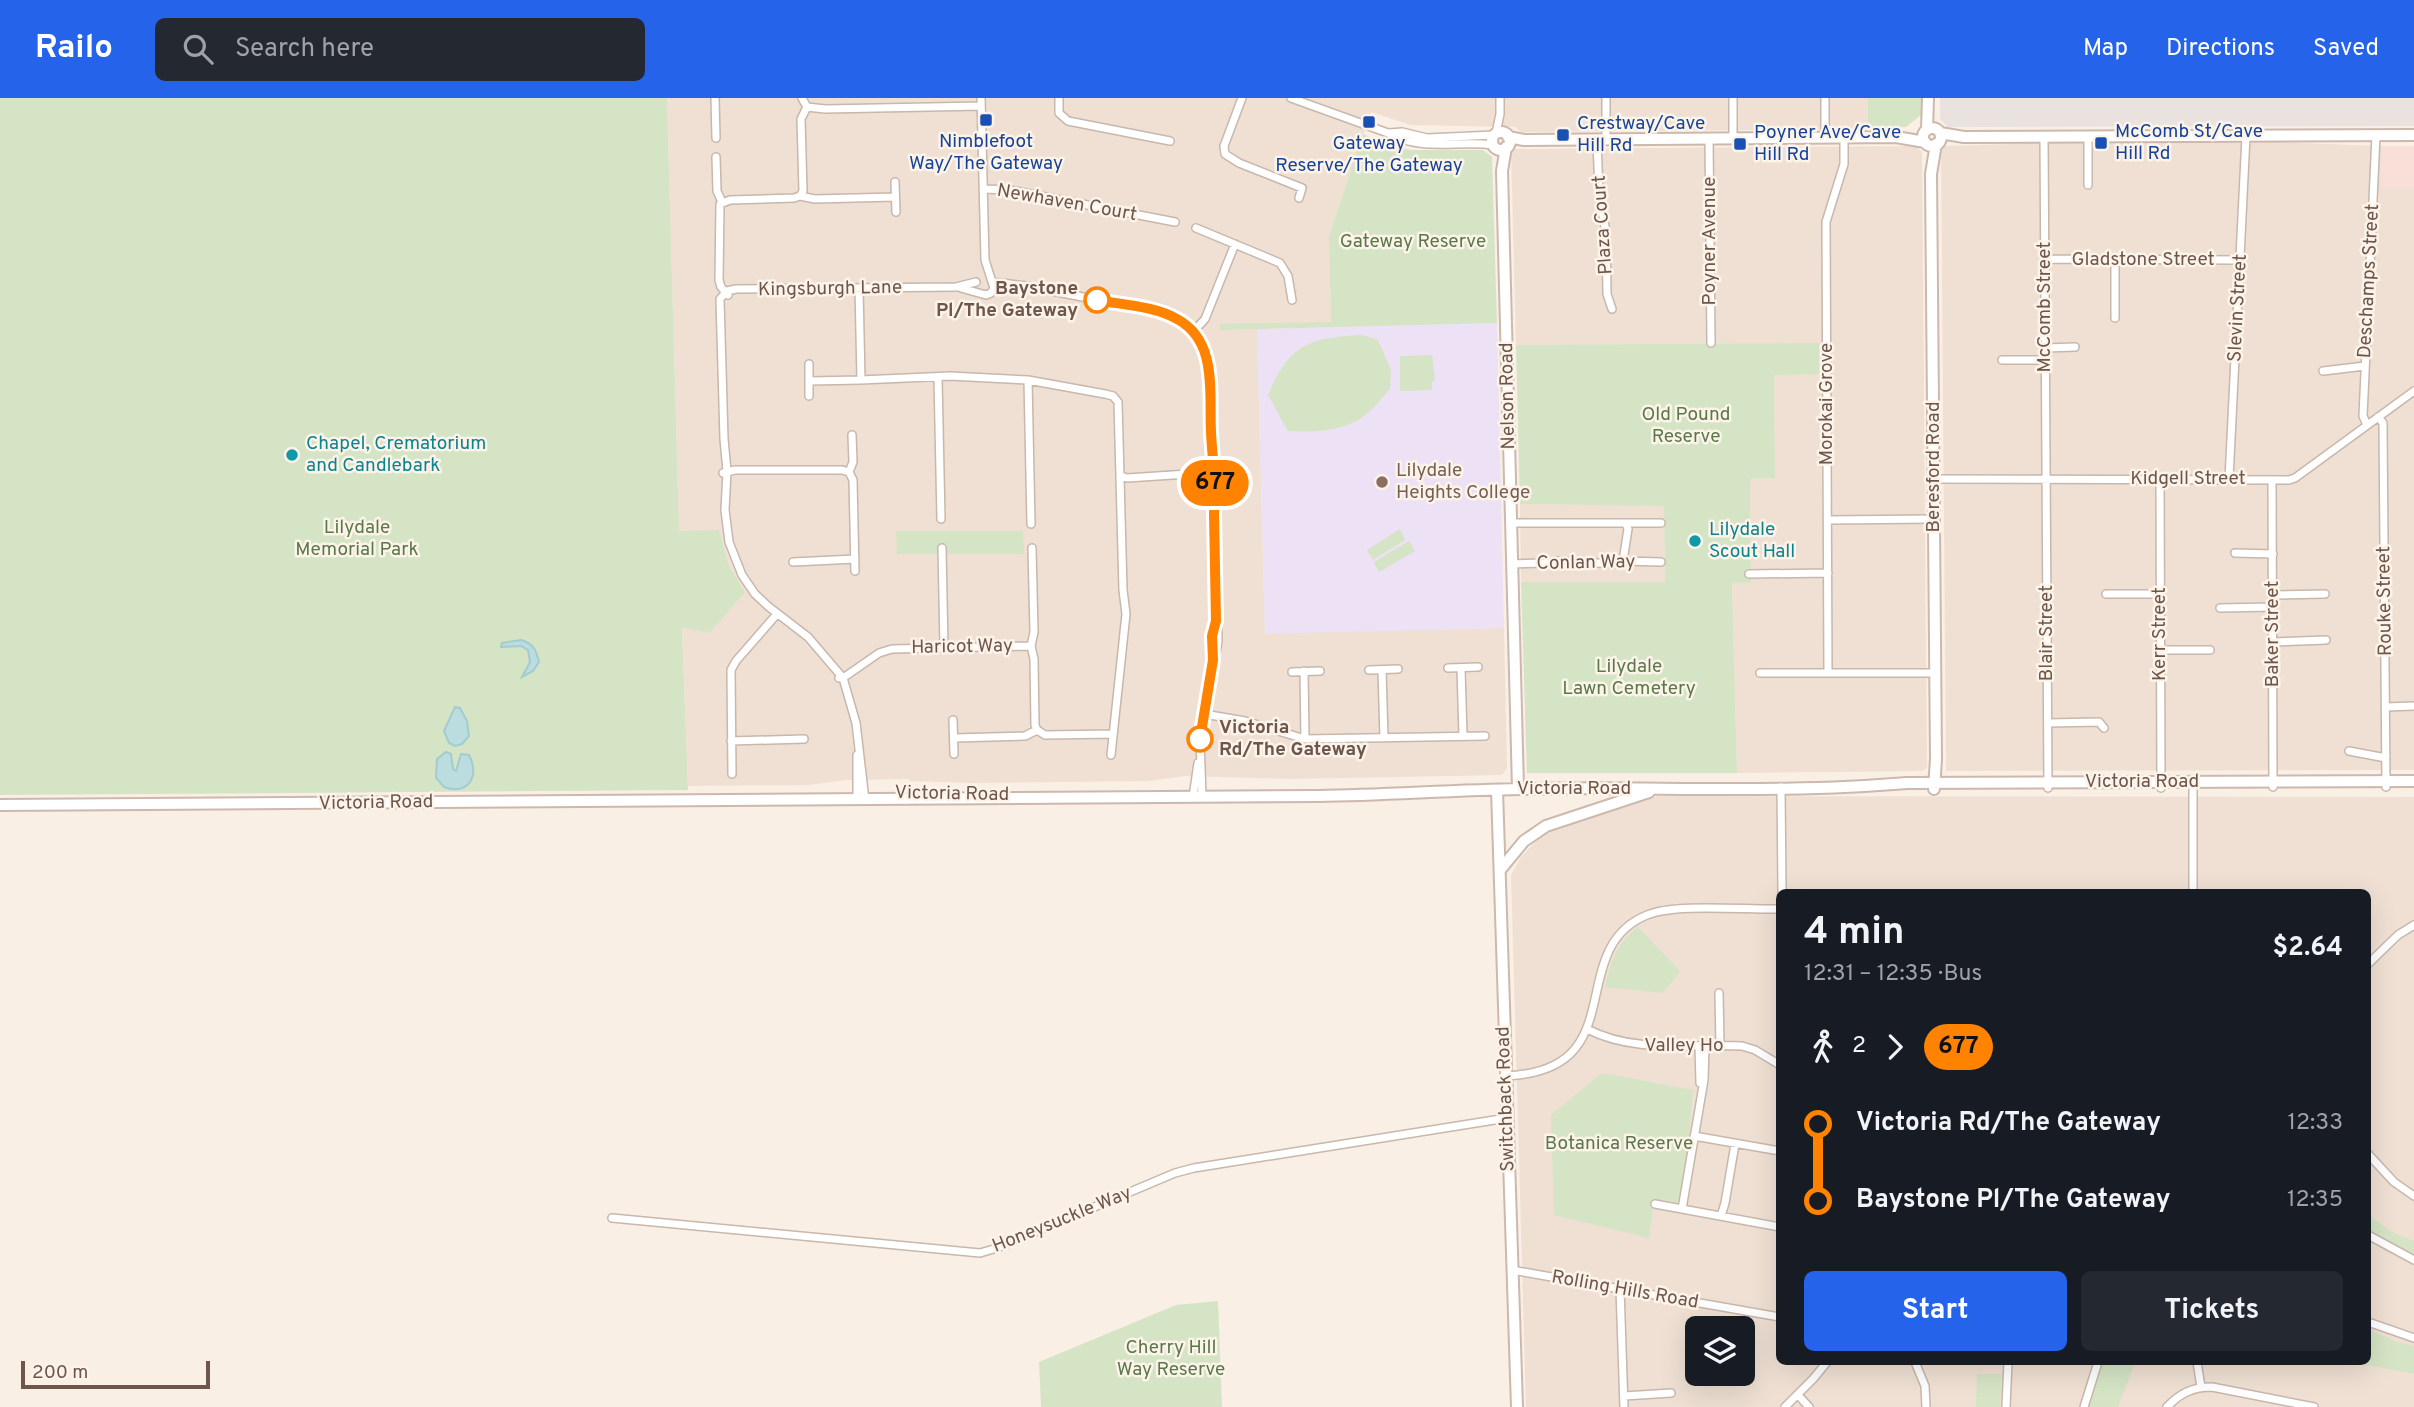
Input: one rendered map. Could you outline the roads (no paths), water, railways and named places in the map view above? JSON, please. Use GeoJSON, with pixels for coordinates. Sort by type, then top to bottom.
{"type":"FeatureCollection","features":[{"type":"Feature","properties":{"kind":"main road","name":"Beresford Road"},"geometry":{"type":"LineString","coordinates":[[1928,98],[1932,137]]}},
{"type":"Feature","properties":{"kind":"main road","name":"Beresford Road"},"geometry":{"type":"LineString","coordinates":[[1934,98],[1931,174],[1936,786]]}},
{"type":"Feature","properties":{"kind":"main road"},"geometry":{"type":"LineString","coordinates":[[1501,141],[2414,135]]}},
{"type":"Feature","properties":{"kind":"main road","name":"Nelson Road"},"geometry":{"type":"LineString","coordinates":[[1501,141],[1518,789]]}},
{"type":"Feature","properties":{"kind":"main road","name":"Victoria Road"},"geometry":{"type":"LineString","coordinates":[[0,805],[752,800],[1198,793],[1415,794],[1518,789],[2386,784],[2414,781]]}},
{"type":"Feature","properties":{"kind":"main road","name":"Victoria Road"},"geometry":{"type":"LineString","coordinates":[[2386,784],[2414,787]]}},
{"type":"Feature","properties":{"kind":"main road"},"geometry":{"type":"LineString","coordinates":[[1500,871],[1524,841],[1546,826],[1662,788]]}},
{"type":"Feature","properties":{"kind":"main road","name":"Switchback Road"},"geometry":{"type":"LineString","coordinates":[[1497,790],[1517,1407]]}},
{"type":"Feature","properties":{"kind":"street"},"geometry":{"type":"LineString","coordinates":[[715,98],[716,138]]}},
{"type":"Feature","properties":{"kind":"street"},"geometry":{"type":"LineString","coordinates":[[800,196],[803,191],[802,126],[806,109],[801,98]]}},
{"type":"Feature","properties":{"kind":"street"},"geometry":{"type":"LineString","coordinates":[[1059,98],[1059,113],[1068,121],[1165,140],[1159,148]]}},
{"type":"Feature","properties":{"kind":"street"},"geometry":{"type":"LineString","coordinates":[[1242,98],[1226,137],[1224,154],[1239,163],[1302,188]]}},
{"type":"Feature","properties":{"kind":"street"},"geometry":{"type":"LineString","coordinates":[[1291,98],[1402,140],[1424,144],[1501,141]]}},
{"type":"Feature","properties":{"kind":"street","name":"Nelson Road"},"geometry":{"type":"LineString","coordinates":[[1500,98],[1501,141]]}},
{"type":"Feature","properties":{"kind":"street","name":"Plaza Court"},"geometry":{"type":"LineString","coordinates":[[1606,98],[1599,194],[1605,232],[1607,294],[1612,309]]}},
{"type":"Feature","properties":{"kind":"street"},"geometry":{"type":"LineString","coordinates":[[1733,98],[1733,138]]}},
{"type":"Feature","properties":{"kind":"street"},"geometry":{"type":"LineString","coordinates":[[1825,98],[1825,138]]}},
{"type":"Feature","properties":{"kind":"street"},"geometry":{"type":"LineString","coordinates":[[806,109],[981,102],[985,260],[993,284]]}},
{"type":"Feature","properties":{"kind":"street","name":"Deschamps Street"},"geometry":{"type":"LineString","coordinates":[[2367,425],[2363,416],[2376,135]]}},
{"type":"Feature","properties":{"kind":"street","name":"McComb Street"},"geometry":{"type":"LineString","coordinates":[[2044,136],[2046,478]]}},
{"type":"Feature","properties":{"kind":"street"},"geometry":{"type":"LineString","coordinates":[[2088,136],[2088,185]]}},
{"type":"Feature","properties":{"kind":"street","name":"Slevin Street"},"geometry":{"type":"LineString","coordinates":[[2229,479],[2246,136]]}},
{"type":"Feature","properties":{"kind":"street","name":"Morokai Grove"},"geometry":{"type":"LineString","coordinates":[[1828,673],[1826,222],[1844,164],[1844,138]]}},
{"type":"Feature","properties":{"kind":"street","name":"Poyner Avenue"},"geometry":{"type":"LineString","coordinates":[[1709,139],[1711,343]]}},
{"type":"Feature","properties":{"kind":"street"},"geometry":{"type":"LineString","coordinates":[[716,157],[717,191],[722,202],[719,211],[720,274],[727,293],[721,309],[724,439],[721,457],[726,473],[722,488],[727,533],[737,566],[755,594],[800,630],[822,652],[840,676],[858,731],[861,797]]}},
{"type":"Feature","properties":{"kind":"street"},"geometry":{"type":"LineString","coordinates":[[1298,198],[1306,179]]}},
{"type":"Feature","properties":{"kind":"street"},"geometry":{"type":"LineString","coordinates":[[895,183],[896,212]]}},
{"type":"Feature","properties":{"kind":"street","name":"Newhaven Court"},"geometry":{"type":"LineString","coordinates":[[983,189],[1010,190],[1175,222]]}},
{"type":"Feature","properties":{"kind":"street"},"geometry":{"type":"LineString","coordinates":[[722,202],[800,196],[815,199],[895,197]]}},
{"type":"Feature","properties":{"kind":"street","name":"Newhaven Court"},"geometry":{"type":"LineString","coordinates":[[1150,227],[1152,218]]}},
{"type":"Feature","properties":{"kind":"street"},"geometry":{"type":"LineString","coordinates":[[1196,228],[1280,263],[1295,286],[1292,300]]}},
{"type":"Feature","properties":{"kind":"street"},"geometry":{"type":"LineString","coordinates":[[1193,332],[1205,319],[1235,244]]}},
{"type":"Feature","properties":{"kind":"street"},"geometry":{"type":"LineString","coordinates":[[977,284],[985,260]]}},
{"type":"Feature","properties":{"kind":"street","name":"Gladstone Street"},"geometry":{"type":"LineString","coordinates":[[2045,260],[2240,260]]}},
{"type":"Feature","properties":{"kind":"street"},"geometry":{"type":"LineString","coordinates":[[2115,260],[2115,318]]}},
{"type":"Feature","properties":{"kind":"street"},"geometry":{"type":"LineString","coordinates":[[977,284],[986,277],[993,284],[1026,286],[1160,312],[1175,318],[1193,332],[1202,345],[1209,366],[1214,451],[1210,473],[1215,499],[1216,621],[1212,636],[1213,660],[1203,714],[1198,793]]}},
{"type":"Feature","properties":{"kind":"street"},"geometry":{"type":"LineString","coordinates":[[977,284],[986,295],[993,284]]}},
{"type":"Feature","properties":{"kind":"street","name":"Kingsburgh Lane"},"geometry":{"type":"LineString","coordinates":[[727,293],[956,287],[977,284]]}},
{"type":"Feature","properties":{"kind":"street"},"geometry":{"type":"LineString","coordinates":[[859,288],[861,380]]}},
{"type":"Feature","properties":{"kind":"street"},"geometry":{"type":"LineString","coordinates":[[2045,348],[2075,347]]}},
{"type":"Feature","properties":{"kind":"street"},"geometry":{"type":"LineString","coordinates":[[2002,360],[2045,360]]}},
{"type":"Feature","properties":{"kind":"street"},"geometry":{"type":"LineString","coordinates":[[809,365],[809,396]]}},
{"type":"Feature","properties":{"kind":"street"},"geometry":{"type":"LineString","coordinates":[[2323,371],[2365,366]]}},
{"type":"Feature","properties":{"kind":"street"},"geometry":{"type":"LineString","coordinates":[[809,381],[918,378],[1028,380],[1115,398],[1119,405],[1123,476],[1123,590],[1126,614],[1111,755]]}},
{"type":"Feature","properties":{"kind":"street"},"geometry":{"type":"LineString","coordinates":[[938,380],[941,519]]}},
{"type":"Feature","properties":{"kind":"street"},"geometry":{"type":"LineString","coordinates":[[1028,380],[1031,524]]}},
{"type":"Feature","properties":{"kind":"street","name":"Kidgell Street"},"geometry":{"type":"LineString","coordinates":[[1934,479],[2295,478],[2414,391]]}},
{"type":"Feature","properties":{"kind":"street","name":"Rouke Street"},"geometry":{"type":"LineString","coordinates":[[2378,417],[2383,423],[2386,784]]}},
{"type":"Feature","properties":{"kind":"street"},"geometry":{"type":"LineString","coordinates":[[849,472],[853,462],[852,435]]}},
{"type":"Feature","properties":{"kind":"street"},"geometry":{"type":"LineString","coordinates":[[726,473],[849,472],[853,480],[855,570]]}},
{"type":"Feature","properties":{"kind":"street"},"geometry":{"type":"LineString","coordinates":[[1123,476],[1210,473]]}},
{"type":"Feature","properties":{"kind":"street","name":"Blair Street"},"geometry":{"type":"LineString","coordinates":[[2046,478],[2048,785]]}},
{"type":"Feature","properties":{"kind":"street","name":"Kerr Street"},"geometry":{"type":"LineString","coordinates":[[2160,479],[2161,785]]}},
{"type":"Feature","properties":{"kind":"street","name":"Baker Street"},"geometry":{"type":"LineString","coordinates":[[2272,480],[2273,785]]}},
{"type":"Feature","properties":{"kind":"street"},"geometry":{"type":"LineString","coordinates":[[931,493],[941,493]]}},
{"type":"Feature","properties":{"kind":"street"},"geometry":{"type":"LineString","coordinates":[[1031,501],[1041,501]]}},
{"type":"Feature","properties":{"kind":"street"},"geometry":{"type":"LineString","coordinates":[[1828,520],[1934,519]]}},
{"type":"Feature","properties":{"kind":"street"},"geometry":{"type":"LineString","coordinates":[[1510,523],[1661,523]]}},
{"type":"Feature","properties":{"kind":"street"},"geometry":{"type":"LineString","coordinates":[[1623,561],[1628,529],[1626,524]]}},
{"type":"Feature","properties":{"kind":"street"},"geometry":{"type":"LineString","coordinates":[[942,548],[944,647]]}},
{"type":"Feature","properties":{"kind":"street"},"geometry":{"type":"LineString","coordinates":[[1031,646],[1034,632],[1032,548]]}},
{"type":"Feature","properties":{"kind":"street"},"geometry":{"type":"LineString","coordinates":[[2235,553],[2273,554]]}},
{"type":"Feature","properties":{"kind":"street"},"geometry":{"type":"LineString","coordinates":[[793,562],[855,559]]}},
{"type":"Feature","properties":{"kind":"street"},"geometry":{"type":"LineString","coordinates":[[803,561],[804,572]]}},
{"type":"Feature","properties":{"kind":"street","name":"Conlan Way"},"geometry":{"type":"LineString","coordinates":[[1511,564],[1559,561],[1615,564],[1623,561],[1661,562]]}},
{"type":"Feature","properties":{"kind":"street"},"geometry":{"type":"LineString","coordinates":[[932,571],[942,571]]}},
{"type":"Feature","properties":{"kind":"street"},"geometry":{"type":"LineString","coordinates":[[1032,573],[1042,573]]}},
{"type":"Feature","properties":{"kind":"street"},"geometry":{"type":"LineString","coordinates":[[1749,574],[1828,573]]}},
{"type":"Feature","properties":{"kind":"street"},"geometry":{"type":"LineString","coordinates":[[2106,594],[2160,594]]}},
{"type":"Feature","properties":{"kind":"street"},"geometry":{"type":"LineString","coordinates":[[2273,595],[2325,594]]}},
{"type":"Feature","properties":{"kind":"street"},"geometry":{"type":"LineString","coordinates":[[2220,608],[2273,607]]}},
{"type":"Feature","properties":{"kind":"street"},"geometry":{"type":"LineString","coordinates":[[732,774],[731,670],[777,614]]}},
{"type":"Feature","properties":{"kind":"street"},"geometry":{"type":"LineString","coordinates":[[2273,642],[2326,640]]}},
{"type":"Feature","properties":{"kind":"street","name":"Haricot Way"},"geometry":{"type":"LineString","coordinates":[[840,676],[892,649],[1031,646],[1037,730]]}},
{"type":"Feature","properties":{"kind":"street"},"geometry":{"type":"LineString","coordinates":[[2160,650],[2210,650]]}},
{"type":"Feature","properties":{"kind":"street"},"geometry":{"type":"LineString","coordinates":[[1448,668],[1478,667]]}},
{"type":"Feature","properties":{"kind":"street"},"geometry":{"type":"LineString","coordinates":[[1461,668],[1463,736]]}},
{"type":"Feature","properties":{"kind":"street"},"geometry":{"type":"LineString","coordinates":[[1369,670],[1398,669]]}},
{"type":"Feature","properties":{"kind":"street"},"geometry":{"type":"LineString","coordinates":[[1382,670],[1384,738]]}},
{"type":"Feature","properties":{"kind":"street"},"geometry":{"type":"LineString","coordinates":[[1304,671],[1305,739]]}},
{"type":"Feature","properties":{"kind":"street"},"geometry":{"type":"LineString","coordinates":[[1292,672],[1320,671]]}},
{"type":"Feature","properties":{"kind":"street"},"geometry":{"type":"LineString","coordinates":[[1760,674],[1935,673]]}},
{"type":"Feature","properties":{"kind":"street"},"geometry":{"type":"LineString","coordinates":[[2386,707],[2414,706]]}},
{"type":"Feature","properties":{"kind":"street"},"geometry":{"type":"LineString","coordinates":[[1203,714],[1244,721],[1305,739],[1485,736]]}},
{"type":"Feature","properties":{"kind":"street"},"geometry":{"type":"LineString","coordinates":[[953,720],[954,754]]}},
{"type":"Feature","properties":{"kind":"street"},"geometry":{"type":"LineString","coordinates":[[2048,723],[2099,722],[2104,728]]}},
{"type":"Feature","properties":{"kind":"street"},"geometry":{"type":"LineString","coordinates":[[954,738],[1025,736],[1037,730],[1045,735],[1113,734]]}},
{"type":"Feature","properties":{"kind":"street"},"geometry":{"type":"LineString","coordinates":[[790,739],[791,749]]}},
{"type":"Feature","properties":{"kind":"street"},"geometry":{"type":"LineString","coordinates":[[731,741],[804,739]]}},
{"type":"Feature","properties":{"kind":"street"},"geometry":{"type":"LineString","coordinates":[[2349,751],[2386,758]]}},
{"type":"Feature","properties":{"kind":"street"},"geometry":{"type":"LineString","coordinates":[[2193,785],[2193,889]]}},
{"type":"Feature","properties":{"kind":"street"},"geometry":{"type":"LineString","coordinates":[[1781,788],[1782,889]]}},
{"type":"Feature","properties":{"kind":"street"},"geometry":{"type":"LineString","coordinates":[[1505,1076],[1535,1073],[1554,1065],[1570,1052],[1587,1029],[1605,956],[1620,933],[1641,918],[1674,909],[1776,909]]}},
{"type":"Feature","properties":{"kind":"street"},"geometry":{"type":"LineString","coordinates":[[2371,961],[2398,935],[2414,925]]}},
{"type":"Feature","properties":{"kind":"street"},"geometry":{"type":"LineString","coordinates":[[1719,993],[1720,1046]]}},
{"type":"Feature","properties":{"kind":"street","name":"Valley Ho"},"geometry":{"type":"LineString","coordinates":[[1587,1029],[1630,1045],[1741,1046],[1755,1050],[1776,1063]]}},
{"type":"Feature","properties":{"kind":"street"},"geometry":{"type":"LineString","coordinates":[[1682,1209],[1700,1098],[1702,1046]]}},
{"type":"Feature","properties":{"kind":"street","name":"Honeysuckle Way"},"geometry":{"type":"LineString","coordinates":[[612,1218],[980,1252],[998,1248],[1175,1173],[1194,1168],[1507,1118]]}},
{"type":"Feature","properties":{"kind":"street"},"geometry":{"type":"LineString","coordinates":[[1694,1136],[1776,1150]]}},
{"type":"Feature","properties":{"kind":"street"},"geometry":{"type":"LineString","coordinates":[[1721,1216],[1735,1144]]}},
{"type":"Feature","properties":{"kind":"street"},"geometry":{"type":"LineString","coordinates":[[2371,1157],[2393,1182],[2414,1196]]}},
{"type":"Feature","properties":{"kind":"street"},"geometry":{"type":"LineString","coordinates":[[1655,1204],[1776,1226]]}},
{"type":"Feature","properties":{"kind":"street"},"geometry":{"type":"LineString","coordinates":[[2371,1238],[2414,1259]]}},
{"type":"Feature","properties":{"kind":"street","name":"Rolling Hills Road"},"geometry":{"type":"LineString","coordinates":[[1512,1270],[1776,1316]]}},
{"type":"Feature","properties":{"kind":"street"},"geometry":{"type":"LineString","coordinates":[[1620,1289],[1624,1407]]}},
{"type":"Feature","properties":{"kind":"street"},"geometry":{"type":"LineString","coordinates":[[2371,1323],[2414,1338]]}},
{"type":"Feature","properties":{"kind":"street"},"geometry":{"type":"LineString","coordinates":[[1785,1407],[1824,1365]]}},
{"type":"Feature","properties":{"kind":"street"},"geometry":{"type":"LineString","coordinates":[[1916,1365],[1925,1386],[1926,1407]]}},
{"type":"Feature","properties":{"kind":"street"},"geometry":{"type":"LineString","coordinates":[[2006,1407],[2008,1365]]}},
{"type":"Feature","properties":{"kind":"street"},"geometry":{"type":"LineString","coordinates":[[2084,1407],[2097,1365]]}},
{"type":"Feature","properties":{"kind":"street"},"geometry":{"type":"LineString","coordinates":[[2197,1365],[2201,1387]]}},
{"type":"Feature","properties":{"kind":"street"},"geometry":{"type":"LineString","coordinates":[[2167,1407],[2186,1392],[2201,1387],[2223,1388],[2314,1407]]}},
{"type":"Feature","properties":{"kind":"street"},"geometry":{"type":"LineString","coordinates":[[1624,1396],[1671,1393]]}},
{"type":"Feature","properties":{"kind":"street"},"geometry":{"type":"LineString","coordinates":[[1798,1395],[1809,1407]]}},
{"type":"Feature","properties":{"kind":"water"},"geometry":{"type":"Polygon","coordinates":[[[521,640],[534,648],[539,662],[533,671],[522,677],[530,662],[528,650],[521,646],[501,647],[502,643],[521,640]]]}},
{"type":"Feature","properties":{"kind":"water"},"geometry":{"type":"Polygon","coordinates":[[[455,707],[460,708],[467,721],[469,736],[462,744],[455,746],[449,743],[444,731],[455,707]]]}},
{"type":"Feature","properties":{"kind":"water"},"geometry":{"type":"Polygon","coordinates":[[[446,752],[451,754],[453,769],[456,771],[461,754],[469,755],[472,762],[473,776],[466,786],[460,789],[444,787],[436,778],[437,759],[446,752]]]}},
{"type":"Feature","properties":{"kind":"place","name":"Nimblefoot Way/The Gateway"},"geometry":{"type":"Point","coordinates":[986,120]}},
{"type":"Feature","properties":{"kind":"place","name":"Gateway Reserve/The Gateway"},"geometry":{"type":"Point","coordinates":[1369,122]}},
{"type":"Feature","properties":{"kind":"place","name":"Crestway/Cave Hill Rd"},"geometry":{"type":"Point","coordinates":[1563,135]}},
{"type":"Feature","properties":{"kind":"place","name":"McComb St/Cave Hill Rd"},"geometry":{"type":"Point","coordinates":[2101,143]}},
{"type":"Feature","properties":{"kind":"place","name":"Poyner Ave/Cave Hill Rd"},"geometry":{"type":"Point","coordinates":[1740,144]}},
{"type":"Feature","properties":{"kind":"place","name":"Baystone Pl/The Gateway"},"geometry":{"type":"Point","coordinates":[1097,300]}},
{"type":"Feature","properties":{"kind":"place","name":"Chapel, Crematorium and Candlebark"},"geometry":{"type":"Point","coordinates":[292,455]}},
{"type":"Feature","properties":{"kind":"place","name":"Lilydale Heights College"},"geometry":{"type":"Point","coordinates":[1382,482]}},
{"type":"Feature","properties":{"kind":"place","name":"Lilydale Scout Hall"},"geometry":{"type":"Point","coordinates":[1695,541]}},
{"type":"Feature","properties":{"kind":"place","name":"Victoria Rd/The Gateway"},"geometry":{"type":"Point","coordinates":[1200,739]}},
{"type":"Feature","properties":{"kind":"park label","name":"Gateway Reserve"},"geometry":{"type":"Point","coordinates":[1413,242]}},
{"type":"Feature","properties":{"kind":"park label","name":"Old Pound Reserve"},"geometry":{"type":"Point","coordinates":[1686,426]}},
{"type":"Feature","properties":{"kind":"park label","name":"Lilydale Memorial Park"},"geometry":{"type":"Point","coordinates":[357,539]}},
{"type":"Feature","properties":{"kind":"park label","name":"Lilydale Lawn Cemetery"},"geometry":{"type":"Point","coordinates":[1629,678]}},
{"type":"Feature","properties":{"kind":"park label","name":"Botanica Reserve"},"geometry":{"type":"Point","coordinates":[1619,1144]}},
{"type":"Feature","properties":{"kind":"park label","name":"Cherry Hill Way Reserve"},"geometry":{"type":"Point","coordinates":[1171,1359]}}]}
